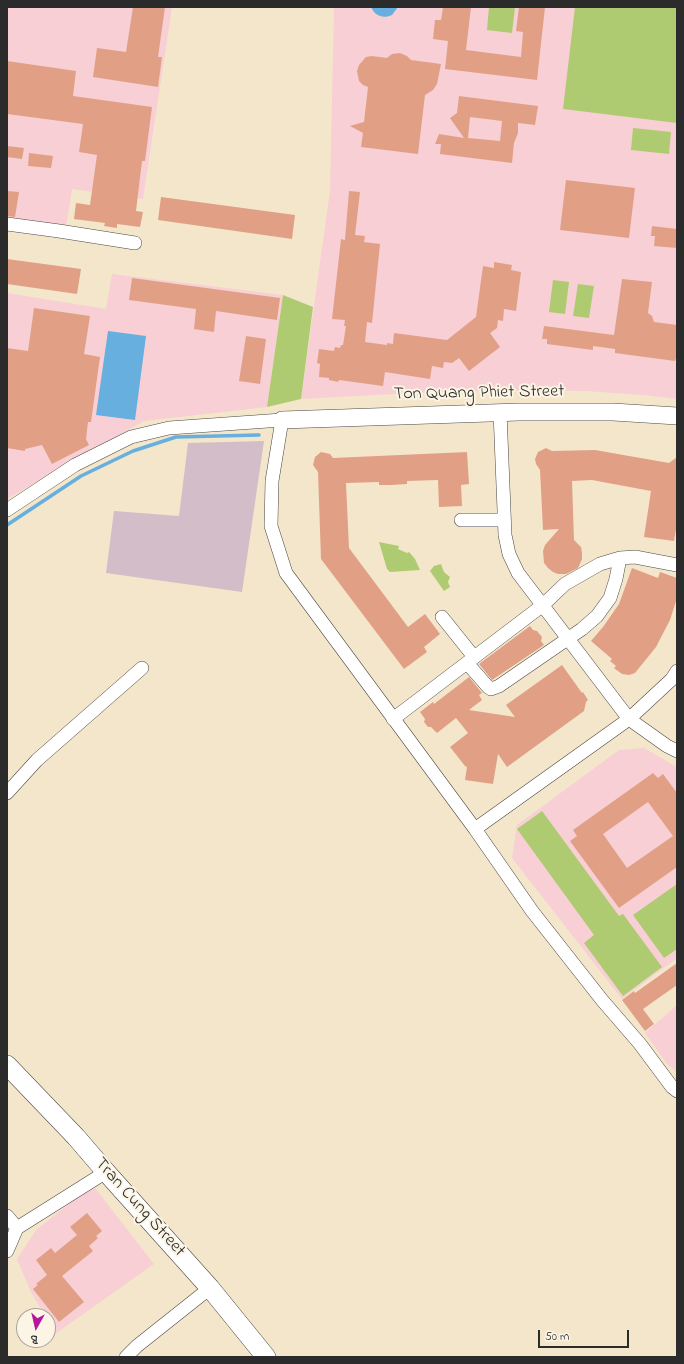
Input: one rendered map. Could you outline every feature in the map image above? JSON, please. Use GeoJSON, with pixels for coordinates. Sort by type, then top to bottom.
{"type":"FeatureCollection","features":[{"type":"Feature","properties":{"kind":"main road","name":"Tran Cung Street"},"geometry":{"type":"LineString","coordinates":[[7,1065],[76,1137],[210,1288],[266,1357]]}},
{"type":"Feature","properties":{"kind":"street"},"geometry":{"type":"LineString","coordinates":[[7,224],[135,243]]}},
{"type":"Feature","properties":{"kind":"street"},"geometry":{"type":"LineString","coordinates":[[500,412],[505,535],[510,554],[518,573],[629,719],[667,746],[677,751]]}},
{"type":"Feature","properties":{"kind":"street","name":"Ton Quang Phiet Street"},"geometry":{"type":"LineString","coordinates":[[282,420],[500,412],[613,412],[677,416]]}},
{"type":"Feature","properties":{"kind":"street"},"geometry":{"type":"LineString","coordinates":[[7,510],[75,465],[131,437],[168,428],[282,420],[272,481],[271,526],[286,573],[475,829],[532,910],[602,1000],[640,1044],[672,1087],[677,1091]]}},
{"type":"Feature","properties":{"kind":"street"},"geometry":{"type":"LineString","coordinates":[[461,520],[504,520]]}},
{"type":"Feature","properties":{"kind":"street"},"geometry":{"type":"LineString","coordinates":[[393,719],[543,605],[565,584],[600,564],[620,558],[635,557],[677,565]]}},
{"type":"Feature","properties":{"kind":"street"},"geometry":{"type":"LineString","coordinates":[[442,617],[488,687],[495,688],[582,629],[597,616],[610,598],[616,580],[620,558]]}},
{"type":"Feature","properties":{"kind":"street"},"geometry":{"type":"LineString","coordinates":[[7,793],[37,760],[142,668]]}},
{"type":"Feature","properties":{"kind":"street"},"geometry":{"type":"LineString","coordinates":[[475,829],[629,719],[672,679],[677,670]]}},
{"type":"Feature","properties":{"kind":"street"},"geometry":{"type":"LineString","coordinates":[[7,1251],[17,1228],[106,1172]]}},
{"type":"Feature","properties":{"kind":"street"},"geometry":{"type":"LineString","coordinates":[[7,1216],[17,1228]]}},
{"type":"Feature","properties":{"kind":"street"},"geometry":{"type":"LineString","coordinates":[[126,1357],[137,1346],[210,1288]]}},
{"type":"Feature","properties":{"kind":"shaded area"},"geometry":{"type":"Polygon","coordinates":[[[7,7],[172,7],[143,199],[72,189],[66,227],[7,219],[7,7]]]}},
{"type":"Feature","properties":{"kind":"shaded area"},"geometry":{"type":"Polygon","coordinates":[[[334,7],[677,7],[677,399],[587,391],[521,390],[432,392],[301,399],[330,191],[334,7]]]}},
{"type":"Feature","properties":{"kind":"shaded area"},"geometry":{"type":"Polygon","coordinates":[[[112,274],[283,295],[267,407],[144,421],[7,499],[7,293],[106,309],[112,274]]]}},
{"type":"Feature","properties":{"kind":"shaded area"},"geometry":{"type":"Polygon","coordinates":[[[264,441],[242,592],[106,573],[114,511],[179,516],[188,443],[264,441]]]}},
{"type":"Feature","properties":{"kind":"shaded area"},"geometry":{"type":"Polygon","coordinates":[[[644,748],[677,767],[677,958],[622,999],[512,858],[517,825],[619,750],[644,748]]]}},
{"type":"Feature","properties":{"kind":"shaded area"},"geometry":{"type":"Polygon","coordinates":[[[677,1005],[677,1072],[667,1064],[645,1033],[677,1005]]]}},
{"type":"Feature","properties":{"kind":"shaded area"},"geometry":{"type":"Polygon","coordinates":[[[95,1188],[154,1264],[56,1333],[56,1308],[40,1308],[31,1292],[17,1259],[36,1230],[80,1195],[95,1188]]]}},
{"type":"Feature","properties":{"kind":"green space"},"geometry":{"type":"Polygon","coordinates":[[[489,7],[515,7],[512,33],[487,30],[489,7]]]}},
{"type":"Feature","properties":{"kind":"green space"},"geometry":{"type":"Polygon","coordinates":[[[575,7],[677,7],[677,123],[563,109],[575,7]]]}},
{"type":"Feature","properties":{"kind":"green space"},"geometry":{"type":"Polygon","coordinates":[[[633,128],[671,132],[669,154],[631,150],[633,128]]]}},
{"type":"Feature","properties":{"kind":"green space"},"geometry":{"type":"Polygon","coordinates":[[[553,280],[569,282],[565,314],[549,312],[553,280]]]}},
{"type":"Feature","properties":{"kind":"green space"},"geometry":{"type":"Polygon","coordinates":[[[578,284],[594,286],[589,318],[573,316],[578,284]]]}},
{"type":"Feature","properties":{"kind":"green space"},"geometry":{"type":"Polygon","coordinates":[[[283,295],[313,307],[301,399],[267,407],[283,295]]]}},
{"type":"Feature","properties":{"kind":"green space"},"geometry":{"type":"Polygon","coordinates":[[[379,542],[399,546],[398,549],[407,553],[409,552],[415,559],[420,570],[390,572],[387,569],[379,542]]]}},
{"type":"Feature","properties":{"kind":"green space"},"geometry":{"type":"Polygon","coordinates":[[[441,564],[444,572],[450,577],[448,582],[450,587],[444,591],[430,571],[434,566],[441,564]]]}},
{"type":"Feature","properties":{"kind":"green space"},"geometry":{"type":"Polygon","coordinates":[[[542,811],[619,916],[623,914],[662,967],[623,996],[584,943],[594,935],[517,829],[542,811]]]}},
{"type":"Feature","properties":{"kind":"green space"},"geometry":{"type":"Polygon","coordinates":[[[677,884],[677,949],[664,958],[633,915],[677,884]]]}},
{"type":"Feature","properties":{"kind":"water"},"geometry":{"type":"Polygon","coordinates":[[[371,7],[398,7],[392,15],[382,17],[377,15],[371,7]]]}},
{"type":"Feature","properties":{"kind":"water"},"geometry":{"type":"Polygon","coordinates":[[[108,331],[146,336],[135,420],[96,415],[108,331]]]}},
{"type":"Feature","properties":{"kind":"building"},"geometry":{"type":"Polygon","coordinates":[[[133,7],[165,7],[158,57],[162,57],[158,87],[93,77],[97,48],[126,52],[133,7]]]}},
{"type":"Feature","properties":{"kind":"building"},"geometry":{"type":"Polygon","coordinates":[[[443,7],[471,7],[466,50],[521,57],[523,32],[516,31],[519,7],[545,7],[537,80],[445,69],[448,41],[433,39],[435,20],[441,20],[443,7]]]}},
{"type":"Feature","properties":{"kind":"building"},"geometry":{"type":"Polygon","coordinates":[[[400,53],[407,56],[411,60],[441,64],[437,84],[433,90],[425,95],[418,154],[361,147],[363,133],[350,126],[364,122],[368,87],[359,81],[357,71],[359,65],[366,57],[372,56],[387,58],[392,54],[400,53]]]}},
{"type":"Feature","properties":{"kind":"building"},"geometry":{"type":"Polygon","coordinates":[[[7,61],[76,71],[73,96],[152,107],[145,161],[142,161],[136,211],[143,212],[140,227],[117,224],[117,228],[104,226],[105,223],[74,219],[76,203],[90,205],[97,155],[79,152],[83,124],[7,114],[7,61]]]}},
{"type":"Feature","properties":{"kind":"building"},"geometry":{"type":"Polygon","coordinates":[[[459,96],[538,106],[535,125],[518,123],[518,133],[514,143],[512,163],[440,154],[441,144],[435,144],[439,134],[464,138],[450,118],[457,113],[459,96]],[[470,117],[468,138],[500,141],[502,121],[470,117]]]}},
{"type":"Feature","properties":{"kind":"building"},"geometry":{"type":"Polygon","coordinates":[[[7,146],[24,148],[22,159],[7,157],[7,146]]]}},
{"type":"Feature","properties":{"kind":"building"},"geometry":{"type":"Polygon","coordinates":[[[29,153],[53,156],[51,168],[28,166],[29,153]]]}},
{"type":"Feature","properties":{"kind":"building"},"geometry":{"type":"Polygon","coordinates":[[[566,180],[635,188],[629,238],[560,230],[566,180]]]}},
{"type":"Feature","properties":{"kind":"building"},"geometry":{"type":"Polygon","coordinates":[[[7,191],[19,192],[15,217],[7,216],[7,191]]]}},
{"type":"Feature","properties":{"kind":"building"},"geometry":{"type":"Polygon","coordinates":[[[349,191],[360,192],[355,235],[365,236],[364,242],[380,244],[372,323],[367,322],[365,342],[387,345],[387,343],[393,344],[394,333],[447,340],[476,317],[483,266],[494,268],[494,262],[512,265],[511,270],[521,272],[516,311],[504,309],[503,321],[498,320],[497,328],[490,333],[500,347],[469,371],[459,358],[452,363],[444,362],[443,368],[432,366],[430,379],[385,372],[383,386],[339,380],[338,382],[329,380],[329,378],[319,377],[320,364],[317,363],[319,349],[334,351],[335,347],[340,348],[341,345],[343,345],[346,326],[344,326],[345,320],[332,319],[341,239],[345,240],[349,191]]]}},
{"type":"Feature","properties":{"kind":"building"},"geometry":{"type":"Polygon","coordinates":[[[161,197],[295,215],[292,239],[158,220],[161,197]]]}},
{"type":"Feature","properties":{"kind":"building"},"geometry":{"type":"Polygon","coordinates":[[[652,226],[677,229],[677,248],[654,246],[655,236],[651,236],[652,226]]]}},
{"type":"Feature","properties":{"kind":"building"},"geometry":{"type":"Polygon","coordinates":[[[7,259],[81,269],[77,294],[7,284],[7,259]]]}},
{"type":"Feature","properties":{"kind":"building"},"geometry":{"type":"Polygon","coordinates":[[[132,278],[280,298],[277,320],[216,311],[214,332],[194,329],[196,309],[129,300],[132,278]]]}},
{"type":"Feature","properties":{"kind":"building"},"geometry":{"type":"Polygon","coordinates":[[[622,279],[652,282],[648,313],[652,316],[654,322],[677,325],[677,355],[675,361],[615,353],[615,349],[593,346],[593,350],[547,344],[547,339],[542,339],[544,326],[614,335],[622,279]]]}},
{"type":"Feature","properties":{"kind":"building"},"geometry":{"type":"Polygon","coordinates":[[[34,308],[90,316],[84,354],[100,357],[91,422],[88,422],[86,439],[89,445],[52,464],[42,445],[25,449],[25,451],[7,448],[7,348],[28,351],[34,308]]]}},
{"type":"Feature","properties":{"kind":"building"},"geometry":{"type":"Polygon","coordinates":[[[246,336],[266,339],[260,384],[239,381],[246,336]]]}},
{"type":"Feature","properties":{"kind":"building"},"geometry":{"type":"Polygon","coordinates":[[[546,448],[552,451],[595,450],[669,463],[677,457],[677,524],[674,541],[644,537],[651,491],[592,480],[572,481],[574,540],[581,547],[582,559],[578,568],[566,574],[558,574],[553,572],[544,563],[543,551],[545,545],[559,529],[543,530],[540,470],[535,459],[538,452],[546,448]]]}},
{"type":"Feature","properties":{"kind":"building"},"geometry":{"type":"Polygon","coordinates":[[[321,452],[330,454],[333,458],[467,452],[469,484],[461,485],[462,506],[439,507],[438,480],[407,481],[407,484],[391,485],[379,485],[379,482],[346,483],[349,548],[408,627],[425,614],[440,634],[424,647],[427,652],[404,669],[321,559],[318,472],[313,465],[315,457],[321,452]]]}},
{"type":"Feature","properties":{"kind":"building"},"geometry":{"type":"Polygon","coordinates":[[[632,568],[658,578],[660,572],[677,578],[677,598],[670,620],[656,647],[635,673],[629,675],[622,674],[614,668],[616,666],[610,661],[612,659],[591,641],[619,604],[632,568]]]}},
{"type":"Feature","properties":{"kind":"building"},"geometry":{"type":"Polygon","coordinates":[[[530,626],[542,637],[541,641],[544,645],[492,680],[479,664],[530,626]]]}},
{"type":"Feature","properties":{"kind":"building"},"geometry":{"type":"Polygon","coordinates":[[[562,665],[588,700],[584,711],[507,767],[498,754],[493,784],[465,780],[467,767],[450,747],[468,733],[456,718],[437,733],[431,727],[428,727],[420,712],[433,702],[434,704],[469,677],[482,693],[479,695],[482,700],[469,710],[515,717],[506,705],[562,665]]]}},
{"type":"Feature","properties":{"kind":"building"},"geometry":{"type":"Polygon","coordinates":[[[653,773],[658,778],[663,774],[677,793],[677,867],[619,908],[570,841],[577,836],[573,830],[653,773]],[[648,802],[603,834],[627,868],[673,836],[648,802]]]}},
{"type":"Feature","properties":{"kind":"building"},"geometry":{"type":"Polygon","coordinates":[[[677,963],[677,985],[643,1009],[654,1024],[645,1031],[622,1000],[634,991],[635,993],[677,963]]]}},
{"type":"Feature","properties":{"kind":"building"},"geometry":{"type":"Polygon","coordinates":[[[87,1213],[102,1231],[96,1236],[98,1238],[89,1246],[93,1251],[62,1276],[84,1302],[59,1322],[56,1318],[56,1308],[48,1308],[33,1289],[38,1285],[36,1284],[47,1275],[36,1260],[51,1248],[55,1253],[77,1235],[70,1227],[87,1213]]]}},
{"type":"Feature","properties":{"kind":"waterway"},"geometry":{"type":"LineString","coordinates":[[7,525],[81,476],[133,451],[176,437],[259,435]]}}]}
